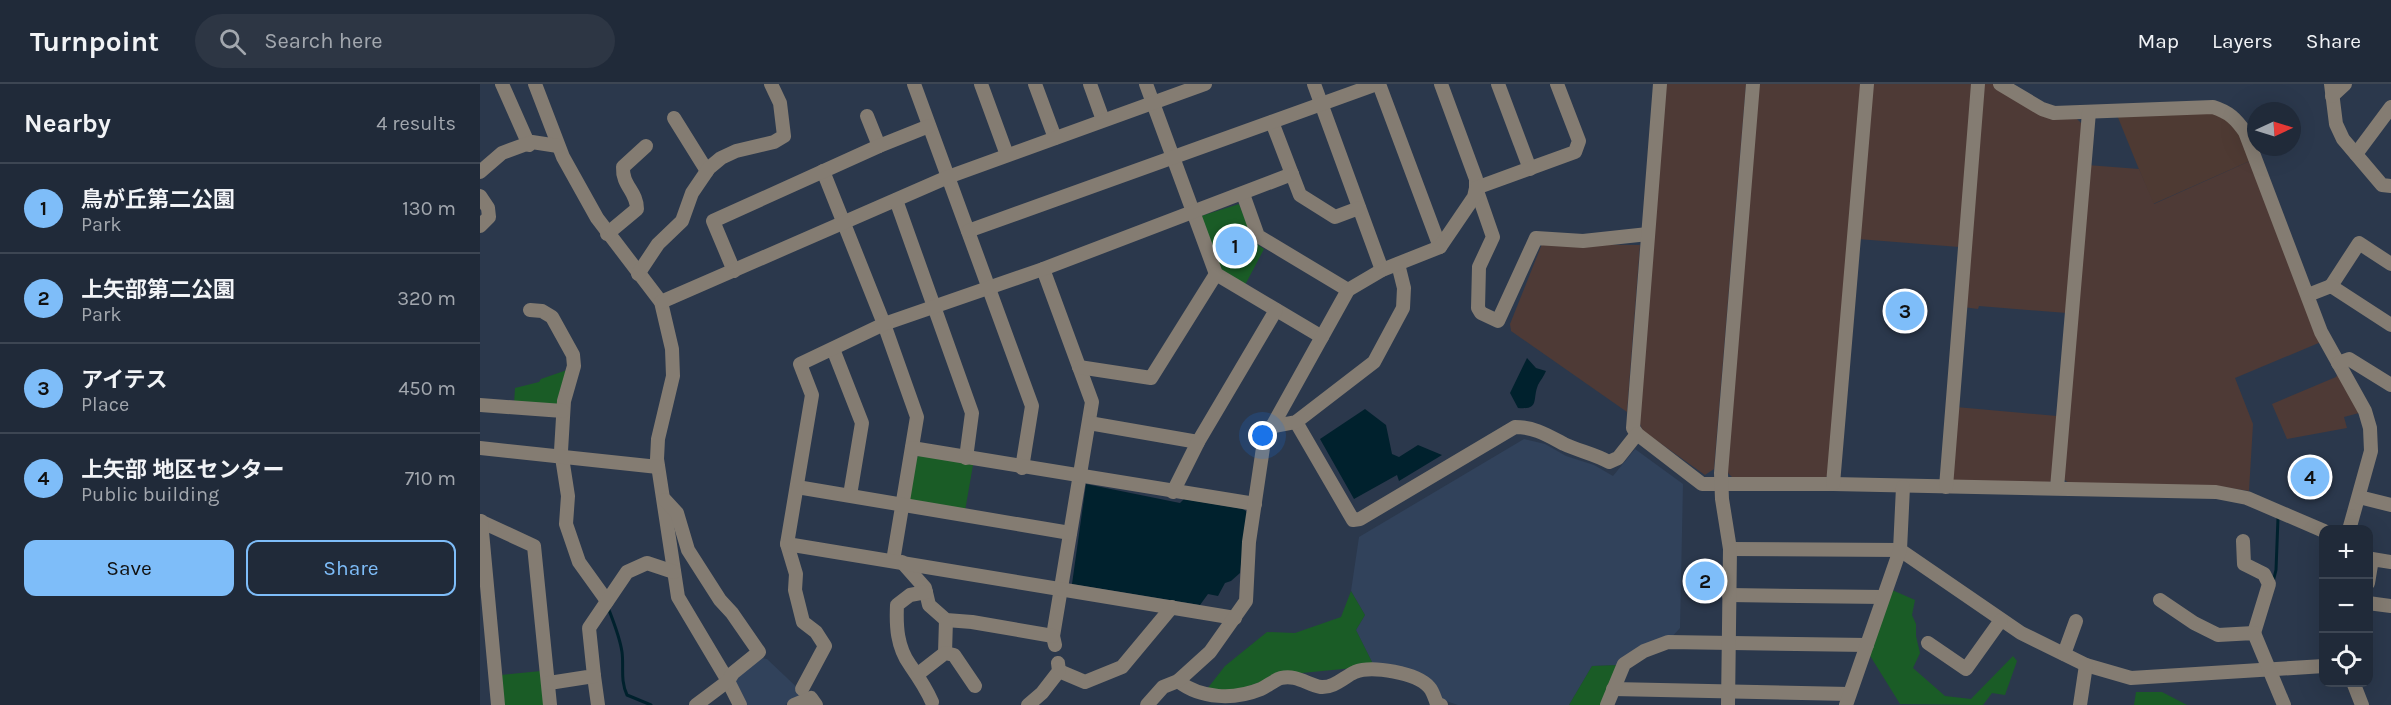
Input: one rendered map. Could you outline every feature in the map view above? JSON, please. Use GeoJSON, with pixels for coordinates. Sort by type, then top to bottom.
{"type":"FeatureCollection","features":[{"type":"Feature","properties":{"kind":"street"},"geometry":{"type":"LineString","coordinates":[[502,84],[529,145]]}},
{"type":"Feature","properties":{"kind":"street"},"geometry":{"type":"LineString","coordinates":[[535,84],[558,146],[607,234],[661,302],[672,349],[673,376],[658,439],[658,467],[665,500],[678,597],[740,705]]}},
{"type":"Feature","properties":{"kind":"street"},"geometry":{"type":"LineString","coordinates":[[638,274],[658,244],[682,221],[692,193],[707,171],[721,158],[736,151],[774,142],[784,136],[780,103],[771,84]]}},
{"type":"Feature","properties":{"kind":"street"},"geometry":{"type":"LineString","coordinates":[[914,84],[1032,406],[1022,468]]}},
{"type":"Feature","properties":{"kind":"street"},"geometry":{"type":"LineString","coordinates":[[981,84],[1007,155]]}},
{"type":"Feature","properties":{"kind":"street"},"geometry":{"type":"LineString","coordinates":[[1035,84],[1055,138]]}},
{"type":"Feature","properties":{"kind":"street"},"geometry":{"type":"LineString","coordinates":[[1090,84],[1103,120]]}},
{"type":"Feature","properties":{"kind":"street"},"geometry":{"type":"LineString","coordinates":[[1146,84],[1216,274],[1322,337]]}},
{"type":"Feature","properties":{"kind":"street"},"geometry":{"type":"LineString","coordinates":[[661,302],[948,177],[1204,84]]}},
{"type":"Feature","properties":{"kind":"street"},"geometry":{"type":"LineString","coordinates":[[1314,84],[1382,270]]}},
{"type":"Feature","properties":{"kind":"street"},"geometry":{"type":"LineString","coordinates":[[968,231],[1378,84],[1440,248]]}},
{"type":"Feature","properties":{"kind":"street"},"geometry":{"type":"LineString","coordinates":[[1148,705],[1163,687],[1178,681],[1210,652],[1246,601],[1249,542],[1260,460],[1270,427],[1348,290],[1382,270],[1440,248],[1474,197],[1476,179],[1441,84]]}},
{"type":"Feature","properties":{"kind":"street"},"geometry":{"type":"LineString","coordinates":[[1498,84],[1530,169]]}},
{"type":"Feature","properties":{"kind":"street"},"geometry":{"type":"LineString","coordinates":[[1476,188],[1575,152],[1579,141],[1557,84]]}},
{"type":"Feature","properties":{"kind":"street"},"geometry":{"type":"LineString","coordinates":[[1660,84],[1633,420],[1637,434],[1702,484],[2057,488],[2231,494],[2319,529]]}},
{"type":"Feature","properties":{"kind":"street"},"geometry":{"type":"LineString","coordinates":[[1728,699],[1730,549],[1720,485],[1753,84]]}},
{"type":"Feature","properties":{"kind":"street"},"geometry":{"type":"LineString","coordinates":[[1833,484],[1867,84]]}},
{"type":"Feature","properties":{"kind":"street"},"geometry":{"type":"LineString","coordinates":[[1946,487],[1978,84]]}},
{"type":"Feature","properties":{"kind":"street"},"geometry":{"type":"LineString","coordinates":[[2000,84],[2042,109],[2054,113],[2213,107],[2225,111],[2236,119],[2245,132],[2321,332],[2365,411],[2370,428],[2371,451],[2351,525]]}},
{"type":"Feature","properties":{"kind":"street"},"geometry":{"type":"LineString","coordinates":[[2345,84],[2331,90],[2336,124],[2343,139],[2382,185],[2391,186]]}},
{"type":"Feature","properties":{"kind":"street"},"geometry":{"type":"LineString","coordinates":[[2356,154],[2391,107]]}},
{"type":"Feature","properties":{"kind":"street"},"geometry":{"type":"LineString","coordinates":[[2057,488],[2090,112]]}},
{"type":"Feature","properties":{"kind":"street"},"geometry":{"type":"LineString","coordinates":[[867,116],[879,146]]}},
{"type":"Feature","properties":{"kind":"street"},"geometry":{"type":"LineString","coordinates":[[675,118],[707,171]]}},
{"type":"Feature","properties":{"kind":"street"},"geometry":{"type":"LineString","coordinates":[[1272,122],[1300,195],[1335,217],[1359,208]]}},
{"type":"Feature","properties":{"kind":"street"},"geometry":{"type":"LineString","coordinates":[[734,271],[713,221],[879,146],[929,126]]}},
{"type":"Feature","properties":{"kind":"street"},"geometry":{"type":"LineString","coordinates":[[480,172],[502,153],[532,142],[558,146]]}},
{"type":"Feature","properties":{"kind":"street"},"geometry":{"type":"LineString","coordinates":[[607,234],[637,209],[637,200],[622,177],[623,167],[646,146]]}},
{"type":"Feature","properties":{"kind":"street"},"geometry":{"type":"LineString","coordinates":[[824,171],[884,324],[917,417],[902,504],[898,561],[926,592],[929,605],[946,620],[1054,640],[1092,402],[1042,269]]}},
{"type":"Feature","properties":{"kind":"street"},"geometry":{"type":"LineString","coordinates":[[802,689],[825,646],[816,632],[802,622],[795,590],[796,574],[788,544],[812,395],[800,364],[884,324],[1042,269],[1292,174]]}},
{"type":"Feature","properties":{"kind":"street"},"geometry":{"type":"LineString","coordinates":[[1476,188],[1493,237],[1479,267],[1478,308],[1481,313],[1498,321],[1536,238],[1583,241],[1648,234]]}},
{"type":"Feature","properties":{"kind":"street"},"geometry":{"type":"LineString","coordinates":[[1243,194],[1258,236],[1348,290]]}},
{"type":"Feature","properties":{"kind":"street"},"geometry":{"type":"LineString","coordinates":[[480,196],[488,208],[489,217],[480,226]]}},
{"type":"Feature","properties":{"kind":"street"},"geometry":{"type":"LineString","coordinates":[[896,200],[972,413],[966,458]]}},
{"type":"Feature","properties":{"kind":"street"},"geometry":{"type":"LineString","coordinates":[[2307,295],[2331,286],[2359,243],[2391,264]]}},
{"type":"Feature","properties":{"kind":"street"},"geometry":{"type":"LineString","coordinates":[[1270,427],[1296,422],[1374,362],[1403,308],[1404,288],[1398,264]]}},
{"type":"Feature","properties":{"kind":"street"},"geometry":{"type":"LineString","coordinates":[[1079,367],[1151,378],[1216,274]]}},
{"type":"Feature","properties":{"kind":"street"},"geometry":{"type":"LineString","coordinates":[[2331,286],[2391,325]]}},
{"type":"Feature","properties":{"kind":"street"},"geometry":{"type":"LineString","coordinates":[[530,310],[542,311],[552,317],[573,355],[574,366],[564,401],[561,451],[568,496],[566,524],[579,562],[607,601]]}},
{"type":"Feature","properties":{"kind":"street"},"geometry":{"type":"LineString","coordinates":[[1173,492],[1198,442],[1276,310]]}},
{"type":"Feature","properties":{"kind":"street"},"geometry":{"type":"LineString","coordinates":[[833,349],[862,423],[850,495]]}},
{"type":"Feature","properties":{"kind":"street"},"geometry":{"type":"LineString","coordinates":[[2338,363],[2349,359],[2390,383]]}},
{"type":"Feature","properties":{"kind":"street"},"geometry":{"type":"LineString","coordinates":[[480,405],[563,411]]}},
{"type":"Feature","properties":{"kind":"street"},"geometry":{"type":"LineString","coordinates":[[1296,422],[1353,520],[1360,519],[1515,427],[1544,432],[1609,462],[1618,458],[1637,434]]}},
{"type":"Feature","properties":{"kind":"street"},"geometry":{"type":"LineString","coordinates":[[1089,423],[1198,442]]}},
{"type":"Feature","properties":{"kind":"street"},"geometry":{"type":"LineString","coordinates":[[480,448],[658,467]]}},
{"type":"Feature","properties":{"kind":"street"},"geometry":{"type":"LineString","coordinates":[[912,448],[1022,468],[1255,504]]}},
{"type":"Feature","properties":{"kind":"street"},"geometry":{"type":"LineString","coordinates":[[797,487],[1070,533]]}},
{"type":"Feature","properties":{"kind":"street"},"geometry":{"type":"LineString","coordinates":[[1613,689],[1728,699],[1847,699],[1900,550],[1903,487]]}},
{"type":"Feature","properties":{"kind":"street"},"geometry":{"type":"LineString","coordinates":[[2359,497],[2391,506]]}},
{"type":"Feature","properties":{"kind":"street"},"geometry":{"type":"LineString","coordinates":[[665,500],[677,513],[688,550],[720,600],[732,613],[759,652],[733,673],[728,681],[696,705]]}},
{"type":"Feature","properties":{"kind":"street"},"geometry":{"type":"LineString","coordinates":[[481,521],[534,546],[550,705]]}},
{"type":"Feature","properties":{"kind":"street"},"geometry":{"type":"LineString","coordinates":[[481,521],[498,705]]}},
{"type":"Feature","properties":{"kind":"street"},"geometry":{"type":"LineString","coordinates":[[2243,541],[2244,564],[2264,574],[2269,585],[2254,633],[2284,705]]}},
{"type":"Feature","properties":{"kind":"street"},"geometry":{"type":"LineString","coordinates":[[788,544],[1235,618]]}},
{"type":"Feature","properties":{"kind":"street"},"geometry":{"type":"LineString","coordinates":[[1730,549],[1900,550],[2021,633],[2086,665],[2131,678],[2319,666]]}},
{"type":"Feature","properties":{"kind":"street"},"geometry":{"type":"LineString","coordinates":[[2369,579],[2372,559],[2391,562]]}},
{"type":"Feature","properties":{"kind":"street"},"geometry":{"type":"LineString","coordinates":[[598,705],[589,628],[627,572],[647,563],[674,572]]}},
{"type":"Feature","properties":{"kind":"street"},"geometry":{"type":"LineString","coordinates":[[926,592],[910,595],[897,605],[896,630],[909,665],[918,674],[932,702]]}},
{"type":"Feature","properties":{"kind":"street"},"geometry":{"type":"LineString","coordinates":[[1729,595],[1883,597]]}},
{"type":"Feature","properties":{"kind":"street"},"geometry":{"type":"LineString","coordinates":[[2160,600],[2194,623],[2218,635],[2254,633]]}},
{"type":"Feature","properties":{"kind":"street"},"geometry":{"type":"LineString","coordinates":[[2373,604],[2391,606]]}},
{"type":"Feature","properties":{"kind":"street"},"geometry":{"type":"LineString","coordinates":[[1028,705],[1042,693],[1058,667],[1085,682],[1122,667],[1172,607]]}},
{"type":"Feature","properties":{"kind":"street"},"geometry":{"type":"LineString","coordinates":[[945,653],[946,620]]}},
{"type":"Feature","properties":{"kind":"street"},"geometry":{"type":"LineString","coordinates":[[1928,643],[1966,669],[2001,620]]}},
{"type":"Feature","properties":{"kind":"street"},"geometry":{"type":"LineString","coordinates":[[2064,654],[2076,621]]}},
{"type":"Feature","properties":{"kind":"street"},"geometry":{"type":"LineString","coordinates":[[1607,705],[1624,664],[1644,651],[1668,642],[1867,645]]}},
{"type":"Feature","properties":{"kind":"street"},"geometry":{"type":"LineString","coordinates":[[918,674],[945,653]]}},
{"type":"Feature","properties":{"kind":"street"},"geometry":{"type":"LineString","coordinates":[[945,653],[954,655],[975,686]]}},
{"type":"Feature","properties":{"kind":"street"},"geometry":{"type":"LineString","coordinates":[[2080,705],[2086,665]]}},
{"type":"Feature","properties":{"kind":"street"},"geometry":{"type":"LineString","coordinates":[[1178,681],[1195,692],[1224,697],[1260,690],[1282,678],[1295,678],[1322,687],[1332,685],[1356,671],[1372,670],[1406,674],[1420,680],[1430,688],[1437,704],[1441,705]]}},
{"type":"Feature","properties":{"kind":"street"},"geometry":{"type":"LineString","coordinates":[[549,683],[594,676]]}},
{"type":"Feature","properties":{"kind":"street"},"geometry":{"type":"LineString","coordinates":[[2356,687],[2362,705]]}},
{"type":"Feature","properties":{"kind":"street"},"geometry":{"type":"LineString","coordinates":[[794,705],[810,699],[816,705]]}},
{"type":"Feature","properties":{"kind":"shaded area"},"geometry":{"type":"Polygon","coordinates":[[[1666,84],[1746,84],[1714,469],[1705,475],[1643,431],[1638,420],[1666,84]]]}},
{"type":"Feature","properties":{"kind":"shaded area"},"geometry":{"type":"Polygon","coordinates":[[[1759,84],[1862,84],[1829,473],[1823,481],[1735,480],[1727,472],[1759,84]]]}},
{"type":"Feature","properties":{"kind":"shaded area"},"geometry":{"type":"Polygon","coordinates":[[[1870,84],[1972,84],[1959,247],[1858,239],[1870,84]]]}},
{"type":"Feature","properties":{"kind":"shaded area"},"geometry":{"type":"Polygon","coordinates":[[[1993,84],[2076,118],[2084,126],[2067,313],[1979,306],[1978,309],[1963,307],[1982,86],[1993,84]]]}},
{"type":"Feature","properties":{"kind":"shaded area"},"geometry":{"type":"Polygon","coordinates":[[[2217,113],[2237,128],[2250,161],[2153,204],[2117,115],[2217,113]]]}},
{"type":"Feature","properties":{"kind":"shaded area"},"geometry":{"type":"Polygon","coordinates":[[[2250,161],[2321,342],[2235,378],[2253,424],[2249,491],[2216,486],[2070,484],[2061,477],[2087,165],[2139,169],[2154,204],[2250,161]]]}},
{"type":"Feature","properties":{"kind":"shaded area"},"geometry":{"type":"Polygon","coordinates":[[[1542,244],[1640,245],[1627,412],[1511,331],[1510,324],[1542,244]]]}},
{"type":"Feature","properties":{"kind":"shaded area"},"geometry":{"type":"Polygon","coordinates":[[[1527,358],[1536,368],[1546,371],[1536,390],[1532,406],[1518,408],[1510,393],[1527,358]]]}},
{"type":"Feature","properties":{"kind":"shaded area"},"geometry":{"type":"Polygon","coordinates":[[[2338,373],[2359,413],[2344,417],[2347,428],[2287,439],[2272,404],[2336,377],[2338,373]]]}},
{"type":"Feature","properties":{"kind":"shaded area"},"geometry":{"type":"Polygon","coordinates":[[[1956,407],[2057,416],[2052,480],[2047,484],[1956,483],[1951,478],[1956,407]]]}},
{"type":"Feature","properties":{"kind":"shaded area"},"geometry":{"type":"Polygon","coordinates":[[[1365,409],[1386,425],[1392,454],[1399,457],[1418,445],[1442,455],[1399,481],[1397,475],[1354,499],[1320,439],[1365,409]]]}},
{"type":"Feature","properties":{"kind":"shaded area"},"geometry":{"type":"Polygon","coordinates":[[[1524,439],[1545,444],[1566,456],[1594,465],[1613,476],[1635,449],[1683,484],[1680,628],[1670,639],[1619,665],[1592,666],[1569,705],[1458,705],[1440,699],[1432,684],[1374,666],[1356,630],[1365,615],[1351,591],[1359,537],[1524,439]]]}},
{"type":"Feature","properties":{"kind":"shaded area"},"geometry":{"type":"Polygon","coordinates":[[[1086,484],[1180,503],[1184,499],[1243,509],[1247,512],[1240,573],[1225,583],[1218,596],[1208,594],[1200,605],[1072,584],[1086,484]]]}},
{"type":"Feature","properties":{"kind":"shaded area"},"geometry":{"type":"Polygon","coordinates":[[[757,657],[767,659],[806,696],[785,705],[743,705],[733,684],[735,675],[757,657]]]}},
{"type":"Feature","properties":{"kind":"green space"},"geometry":{"type":"Polygon","coordinates":[[[1239,204],[1254,242],[1264,249],[1244,287],[1220,272],[1201,216],[1239,204]]]}},
{"type":"Feature","properties":{"kind":"green space"},"geometry":{"type":"Polygon","coordinates":[[[567,370],[559,406],[514,404],[515,388],[539,382],[541,379],[567,370]]]}},
{"type":"Feature","properties":{"kind":"green space"},"geometry":{"type":"Polygon","coordinates":[[[920,455],[973,465],[965,511],[911,502],[909,497],[916,458],[920,455]]]}},
{"type":"Feature","properties":{"kind":"green space"},"geometry":{"type":"Polygon","coordinates":[[[1688,568],[1724,570],[1723,595],[1687,593],[1688,568]]]}},
{"type":"Feature","properties":{"kind":"green space"},"geometry":{"type":"Polygon","coordinates":[[[1892,590],[1915,600],[1912,615],[1916,624],[1920,653],[1913,668],[1945,696],[1971,699],[2013,656],[2017,661],[2005,695],[1992,693],[1983,705],[1900,704],[1869,654],[1892,590]]]}},
{"type":"Feature","properties":{"kind":"green space"},"geometry":{"type":"Polygon","coordinates":[[[1351,591],[1365,615],[1356,630],[1374,666],[1281,675],[1223,695],[1207,689],[1225,666],[1267,632],[1295,633],[1341,617],[1351,591]]]}},
{"type":"Feature","properties":{"kind":"green space"},"geometry":{"type":"Polygon","coordinates":[[[1619,665],[1603,705],[1569,705],[1592,666],[1619,665]]]}},
{"type":"Feature","properties":{"kind":"green space"},"geometry":{"type":"Polygon","coordinates":[[[541,671],[544,705],[504,705],[501,675],[541,671]]]}},
{"type":"Feature","properties":{"kind":"green space"},"geometry":{"type":"Polygon","coordinates":[[[2136,692],[2162,692],[2187,705],[2134,705],[2136,692]]]}},
{"type":"Feature","properties":{"kind":"waterway"},"geometry":{"type":"LineString","coordinates":[[2273,582],[2276,570],[2278,518]]}},
{"type":"Feature","properties":{"kind":"waterway"},"geometry":{"type":"LineString","coordinates":[[609,610],[621,647],[623,679],[627,695],[651,705]]}},
{"type":"Feature","properties":{"kind":"place","name":"鳥が丘第二公園"},"geometry":{"type":"Point","coordinates":[1235,246]}},
{"type":"Feature","properties":{"kind":"place","name":"アイテス"},"geometry":{"type":"Point","coordinates":[1905,311]}},
{"type":"Feature","properties":{"kind":"place","name":"上矢部 地区センター"},"geometry":{"type":"Point","coordinates":[2310,477]}},
{"type":"Feature","properties":{"kind":"place","name":"上矢部第二公園"},"geometry":{"type":"Point","coordinates":[1705,581]}}]}
